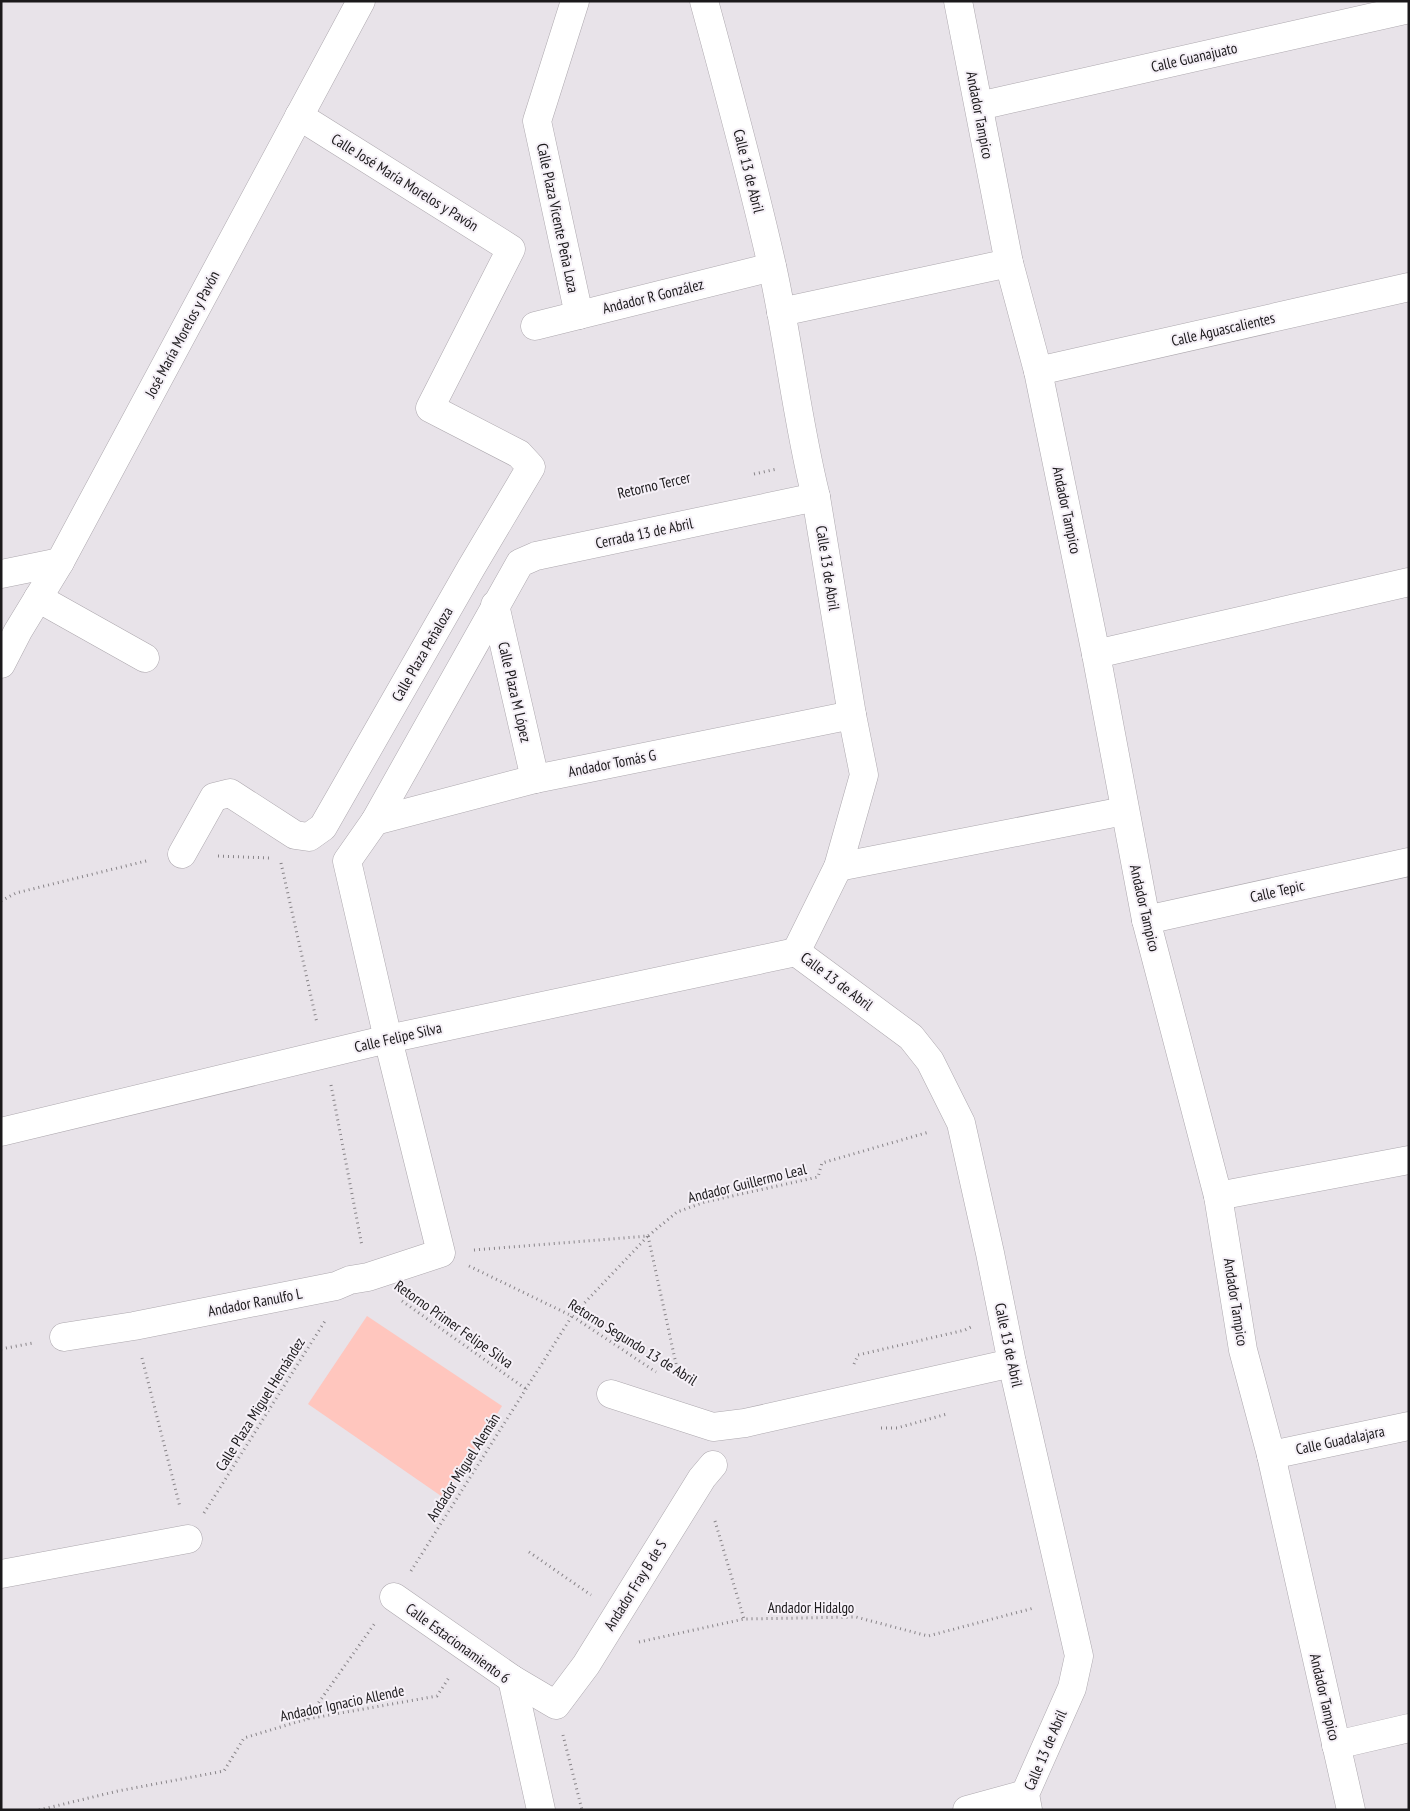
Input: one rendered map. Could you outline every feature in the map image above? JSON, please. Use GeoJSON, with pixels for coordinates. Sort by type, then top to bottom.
{"type":"FeatureCollection","features":[{"type":"Feature","properties":{"kind":"street","name":"José María Morelos y Pavón"},"geometry":{"type":"LineString","coordinates":[[1,664],[60,562],[361,1]]}},
{"type":"Feature","properties":{"kind":"street","name":"Calle Plaza Vicente Peña Loza"},"geometry":{"type":"LineString","coordinates":[[575,1],[537,121],[578,315]]}},
{"type":"Feature","properties":{"kind":"street","name":"Calle 13 de Abril"},"geometry":{"type":"LineString","coordinates":[[704,1],[730,95],[772,267],[807,462],[816,497],[852,715],[864,775],[838,867],[796,952],[912,1037],[930,1061],[961,1123],[1012,1363],[1078,1656],[1072,1688],[1026,1802]]}},
{"type":"Feature","properties":{"kind":"street","name":"Andador Tampico"},"geometry":{"type":"LineString","coordinates":[[958,1],[1009,262],[1038,371],[1096,654],[1124,812],[1146,920],[1218,1196],[1244,1350],[1271,1455],[1351,1810]]}},
{"type":"Feature","properties":{"kind":"street","name":"Calle Guanajuato"},"geometry":{"type":"LineString","coordinates":[[979,106],[1409,8]]}},
{"type":"Feature","properties":{"kind":"street","name":"Calle José María Morelos y Pavón"},"geometry":{"type":"LineString","coordinates":[[299,116],[511,249],[430,408],[519,454],[531,467]]}},
{"type":"Feature","properties":{"kind":"street"},"geometry":{"type":"LineString","coordinates":[[781,312],[1009,262]]}},
{"type":"Feature","properties":{"kind":"street","name":"Andador R González"},"geometry":{"type":"LineString","coordinates":[[535,326],[772,267]]}},
{"type":"Feature","properties":{"kind":"street","name":"Calle Aguascalientes"},"geometry":{"type":"LineString","coordinates":[[1038,371],[1409,287]]}},
{"type":"Feature","properties":{"kind":"street","name":"Calle Plaza Peñaloza"},"geometry":{"type":"LineString","coordinates":[[182,854],[214,797],[230,793],[295,835],[309,838],[323,827],[531,467]]}},
{"type":"Feature","properties":{"kind":"street","name":"Cerrada 13 de Abril"},"geometry":{"type":"LineString","coordinates":[[388,1039],[347,861],[375,821],[520,563],[536,556],[816,497]]}},
{"type":"Feature","properties":{"kind":"street"},"geometry":{"type":"LineString","coordinates":[[1,574],[60,562]]}},
{"type":"Feature","properties":{"kind":"street"},"geometry":{"type":"LineString","coordinates":[[1096,654],[1409,582]]}},
{"type":"Feature","properties":{"kind":"street"},"geometry":{"type":"LineString","coordinates":[[38,598],[145,658]]}},
{"type":"Feature","properties":{"kind":"street","name":"Calle Plaza M López"},"geometry":{"type":"LineString","coordinates":[[495,605],[535,779]]}},
{"type":"Feature","properties":{"kind":"street","name":"Andador Tomás G"},"geometry":{"type":"LineString","coordinates":[[375,821],[535,779],[852,715]]}},
{"type":"Feature","properties":{"kind":"street"},"geometry":{"type":"LineString","coordinates":[[838,867],[1124,812]]}},
{"type":"Feature","properties":{"kind":"street","name":"Calle Tepic"},"geometry":{"type":"LineString","coordinates":[[1146,920],[1409,862]]}},
{"type":"Feature","properties":{"kind":"street","name":"Calle Felipe Silva"},"geometry":{"type":"LineString","coordinates":[[1,1132],[388,1039],[796,952]]}},
{"type":"Feature","properties":{"kind":"street"},"geometry":{"type":"LineString","coordinates":[[388,1039],[441,1253]]}},
{"type":"Feature","properties":{"kind":"street"},"geometry":{"type":"LineString","coordinates":[[1218,1196],[1409,1160]]}},
{"type":"Feature","properties":{"kind":"street","name":"Andador Ranulfo L"},"geometry":{"type":"LineString","coordinates":[[64,1337],[134,1326],[336,1286],[441,1253]]}},
{"type":"Feature","properties":{"kind":"street"},"geometry":{"type":"LineString","coordinates":[[611,1394],[713,1428],[745,1423],[1012,1363]]}},
{"type":"Feature","properties":{"kind":"street","name":"Calle Guadalajara"},"geometry":{"type":"LineString","coordinates":[[1271,1455],[1409,1426]]}},
{"type":"Feature","properties":{"kind":"street","name":"Andador Fray B de S"},"geometry":{"type":"LineString","coordinates":[[556,1705],[586,1665],[707,1471]]}},
{"type":"Feature","properties":{"kind":"street"},"geometry":{"type":"LineString","coordinates":[[1,1574],[188,1539]]}},
{"type":"Feature","properties":{"kind":"street","name":"Calle Estacionamiento 6"},"geometry":{"type":"LineString","coordinates":[[394,1596],[512,1679],[540,1810]]}},
{"type":"Feature","properties":{"kind":"street"},"geometry":{"type":"LineString","coordinates":[[512,1679],[556,1705]]}},
{"type":"Feature","properties":{"kind":"street"},"geometry":{"type":"LineString","coordinates":[[1336,1745],[1409,1728]]}},
{"type":"Feature","properties":{"kind":"street"},"geometry":{"type":"LineString","coordinates":[[966,1810],[1026,1802]]}},
{"type":"Feature","properties":{"kind":"path"},"geometry":{"type":"LineString","coordinates":[[749,475],[807,462]]}},
{"type":"Feature","properties":{"kind":"path","name":"Andador Guillermo Leal"},"geometry":{"type":"LineString","coordinates":[[648,1236],[677,1212],[705,1202],[818,1177],[822,1163],[961,1123]]}},
{"type":"Feature","properties":{"kind":"path"},"geometry":{"type":"LineString","coordinates":[[441,1253],[648,1236]]}},
{"type":"Feature","properties":{"kind":"path","name":"Retorno Segundo 13 de Abril"},"geometry":{"type":"LineString","coordinates":[[648,1236],[681,1388],[674,1383]]}},
{"type":"Feature","properties":{"kind":"path","name":"Andador Miguel Alemán"},"geometry":{"type":"LineString","coordinates":[[306,1719],[394,1596],[572,1316],[648,1236]]}},
{"type":"Feature","properties":{"kind":"path","name":"Retorno Segundo 13 de Abril"},"geometry":{"type":"LineString","coordinates":[[441,1253],[572,1316],[629,1356],[659,1374]]}},
{"type":"Feature","properties":{"kind":"path","name":"Retorno Primer Felipe Silva"},"geometry":{"type":"LineString","coordinates":[[359,1279],[526,1388]]}},
{"type":"Feature","properties":{"kind":"path","name":"Calle Plaza Miguel Hernández"},"geometry":{"type":"LineString","coordinates":[[188,1539],[359,1279]]}},
{"type":"Feature","properties":{"kind":"path"},"geometry":{"type":"LineString","coordinates":[[858,1355],[965,1330],[975,1324]]}},
{"type":"Feature","properties":{"kind":"path"},"geometry":{"type":"LineString","coordinates":[[134,1326],[188,1539]]}},
{"type":"Feature","properties":{"kind":"path"},"geometry":{"type":"LineString","coordinates":[[707,1471],[744,1619]]}},
{"type":"Feature","properties":{"kind":"path"},"geometry":{"type":"LineString","coordinates":[[529,1552],[618,1614]]}},
{"type":"Feature","properties":{"kind":"path","name":"Andador Hidalgo"},"geometry":{"type":"LineString","coordinates":[[638,1642],[744,1619],[856,1617],[928,1636],[1066,1600]]}},
{"type":"Feature","properties":{"kind":"path","name":"Andador Ignacio Allende"},"geometry":{"type":"LineString","coordinates":[[39,1810],[118,1791],[224,1771],[244,1738],[306,1719],[437,1696],[469,1648]]}},
{"type":"Feature","properties":{"kind":"path"},"geometry":{"type":"LineString","coordinates":[[556,1705],[582,1810]]}},
{"type":"Feature","properties":{"kind":"shaded area"},"geometry":{"type":"Polygon","coordinates":[[[367,1316],[502,1406],[444,1498],[308,1404],[367,1316]]]}}]}
